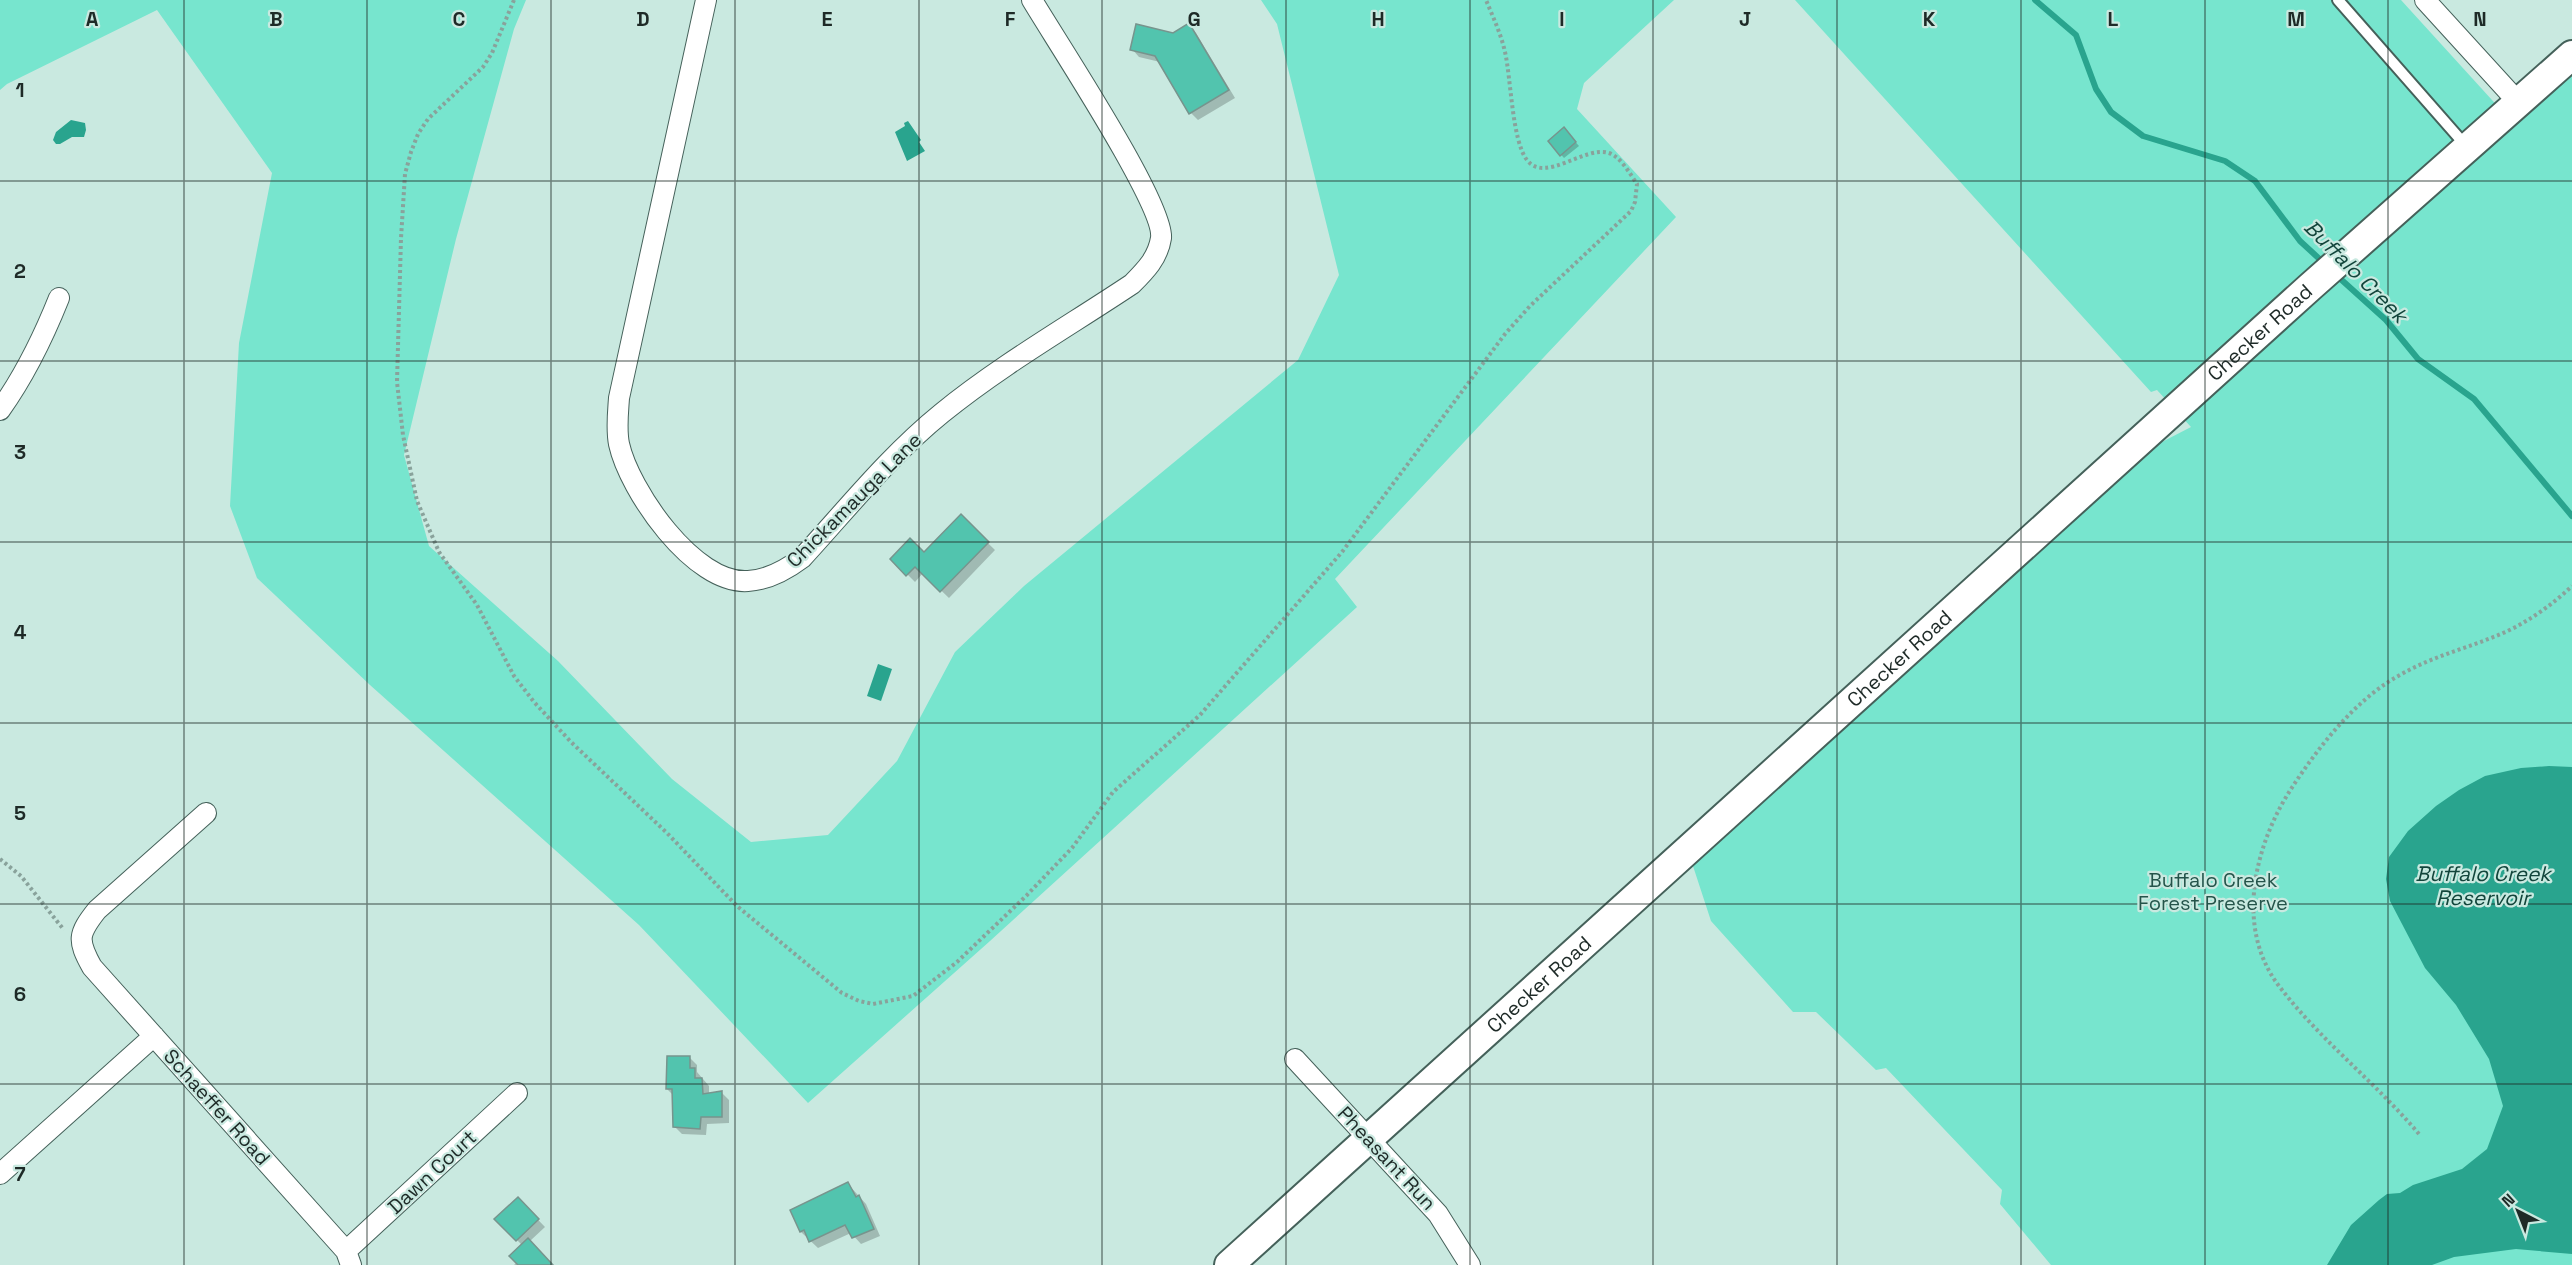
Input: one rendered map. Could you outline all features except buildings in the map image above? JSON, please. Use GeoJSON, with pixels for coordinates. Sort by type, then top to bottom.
{"type":"FeatureCollection","features":[{"type":"Feature","properties":{"kind":"street","name":"Chickamauga Lane"},"geometry":{"type":"LineString","coordinates":[[706,0],[619,398],[617,427],[619,446],[637,490],[677,542],[709,569],[727,578],[746,582],[785,571],[802,558],[915,436],[979,385],[1132,284],[1147,270],[1156,255],[1161,238],[1160,223],[1144,186],[1032,0]]}},
{"type":"Feature","properties":{"kind":"street"},"geometry":{"type":"LineString","coordinates":[[2425,0],[2518,102]]}},
{"type":"Feature","properties":{"kind":"street","name":"Checker Road"},"geometry":{"type":"LineString","coordinates":[[1229,1265],[2310,287],[2572,55]]}},
{"type":"Feature","properties":{"kind":"street"},"geometry":{"type":"LineString","coordinates":[[0,410],[16,387],[42,340],[58,298]]}},
{"type":"Feature","properties":{"kind":"street"},"geometry":{"type":"LineString","coordinates":[[82,950],[80,939],[84,926],[97,910],[206,813]]}},
{"type":"Feature","properties":{"kind":"street","name":"Schaeffer Road"},"geometry":{"type":"LineString","coordinates":[[82,950],[92,967],[349,1258]]}},
{"type":"Feature","properties":{"kind":"street"},"geometry":{"type":"LineString","coordinates":[[0,1174],[153,1036]]}},
{"type":"Feature","properties":{"kind":"street","name":"Pheasant Run"},"geometry":{"type":"LineString","coordinates":[[1295,1059],[1438,1214],[1470,1265]]}},
{"type":"Feature","properties":{"kind":"street","name":"Dawn Court"},"geometry":{"type":"LineString","coordinates":[[349,1258],[517,1093]]}},
{"type":"Feature","properties":{"kind":"lane"},"geometry":{"type":"LineString","coordinates":[[2338,0],[2468,147]]}},
{"type":"Feature","properties":{"kind":"path"},"geometry":{"type":"LineString","coordinates":[[514,0],[492,53],[483,67],[428,119],[418,134],[405,174],[397,382],[403,435],[417,501],[439,552],[488,623],[514,676],[554,725],[645,811],[737,906],[842,993],[873,1004],[913,996],[957,962],[1072,848],[1113,792],[1200,715],[1342,552],[1505,334],[1530,306],[1631,211],[1635,202],[1637,184],[1618,159],[1609,153],[1586,155],[1548,168],[1538,167],[1525,158],[1517,134],[1504,51],[1486,0]]}},
{"type":"Feature","properties":{"kind":"path"},"geometry":{"type":"LineString","coordinates":[[2419,1134],[2394,1105],[2344,1058],[2277,984],[2260,949],[2257,933],[2254,899],[2257,862],[2267,833],[2283,801],[2307,766],[2362,704],[2397,676],[2432,658],[2498,636],[2523,622],[2547,607],[2572,586]]}},
{"type":"Feature","properties":{"kind":"path"},"geometry":{"type":"LineString","coordinates":[[0,859],[21,876],[82,950]]}},
{"type":"Feature","properties":{"kind":"green space"},"geometry":{"type":"Polygon","coordinates":[[[0,0],[526,0],[514,29],[456,239],[404,455],[429,546],[558,661],[672,779],[751,842],[828,835],[897,761],[955,652],[1024,586],[1298,360],[1339,275],[1277,24],[1261,0],[1674,0],[1584,83],[1577,109],[1676,217],[1335,579],[1357,607],[990,941],[808,1103],[639,925],[370,685],[257,578],[230,506],[239,343],[272,173],[157,10],[7,84],[0,90],[0,0]]]}},
{"type":"Feature","properties":{"kind":"green space","name":"Buffalo Creek Forest Preserve"},"geometry":{"type":"Polygon","coordinates":[[[1795,0],[2401,0],[2512,122],[2572,69],[2572,1265],[2051,1265],[2000,1204],[2002,1190],[1886,1068],[1876,1070],[1816,1012],[1793,1012],[1711,921],[1693,866],[2160,443],[2191,427],[2157,390],[2151,392],[1795,0]]]}},
{"type":"Feature","properties":{"kind":"water"},"geometry":{"type":"Polygon","coordinates":[[[71,120],[85,123],[84,137],[72,137],[56,144],[53,140],[56,132],[71,120]]]}},
{"type":"Feature","properties":{"kind":"water"},"geometry":{"type":"Polygon","coordinates":[[[908,121],[921,140],[919,142],[925,151],[907,161],[895,132],[905,126],[904,123],[908,121]]]}},
{"type":"Feature","properties":{"kind":"water"},"geometry":{"type":"Polygon","coordinates":[[[878,664],[892,669],[881,701],[867,696],[878,664]]]}},
{"type":"Feature","properties":{"kind":"water","name":"Buffalo Creek Reservoir"},"geometry":{"type":"Polygon","coordinates":[[[2572,767],[2572,1254],[2516,1249],[2454,1257],[2432,1265],[2327,1265],[2351,1225],[2387,1194],[2400,1193],[2413,1185],[2462,1169],[2487,1149],[2503,1106],[2489,1059],[2456,1005],[2425,968],[2390,901],[2386,879],[2389,857],[2408,831],[2436,806],[2459,790],[2485,776],[2521,768],[2572,767]]]}},
{"type":"Feature","properties":{"kind":"waterway","name":"Buffalo Creek"},"geometry":{"type":"LineString","coordinates":[[2035,0],[2076,35],[2096,89],[2111,112],[2143,136],[2225,161],[2255,181],[2300,241],[2326,265]]}},
{"type":"Feature","properties":{"kind":"waterway","name":"Buffalo Creek"},"geometry":{"type":"LineString","coordinates":[[2335,274],[2386,320],[2418,359],[2474,399],[2572,516]]}}]}
